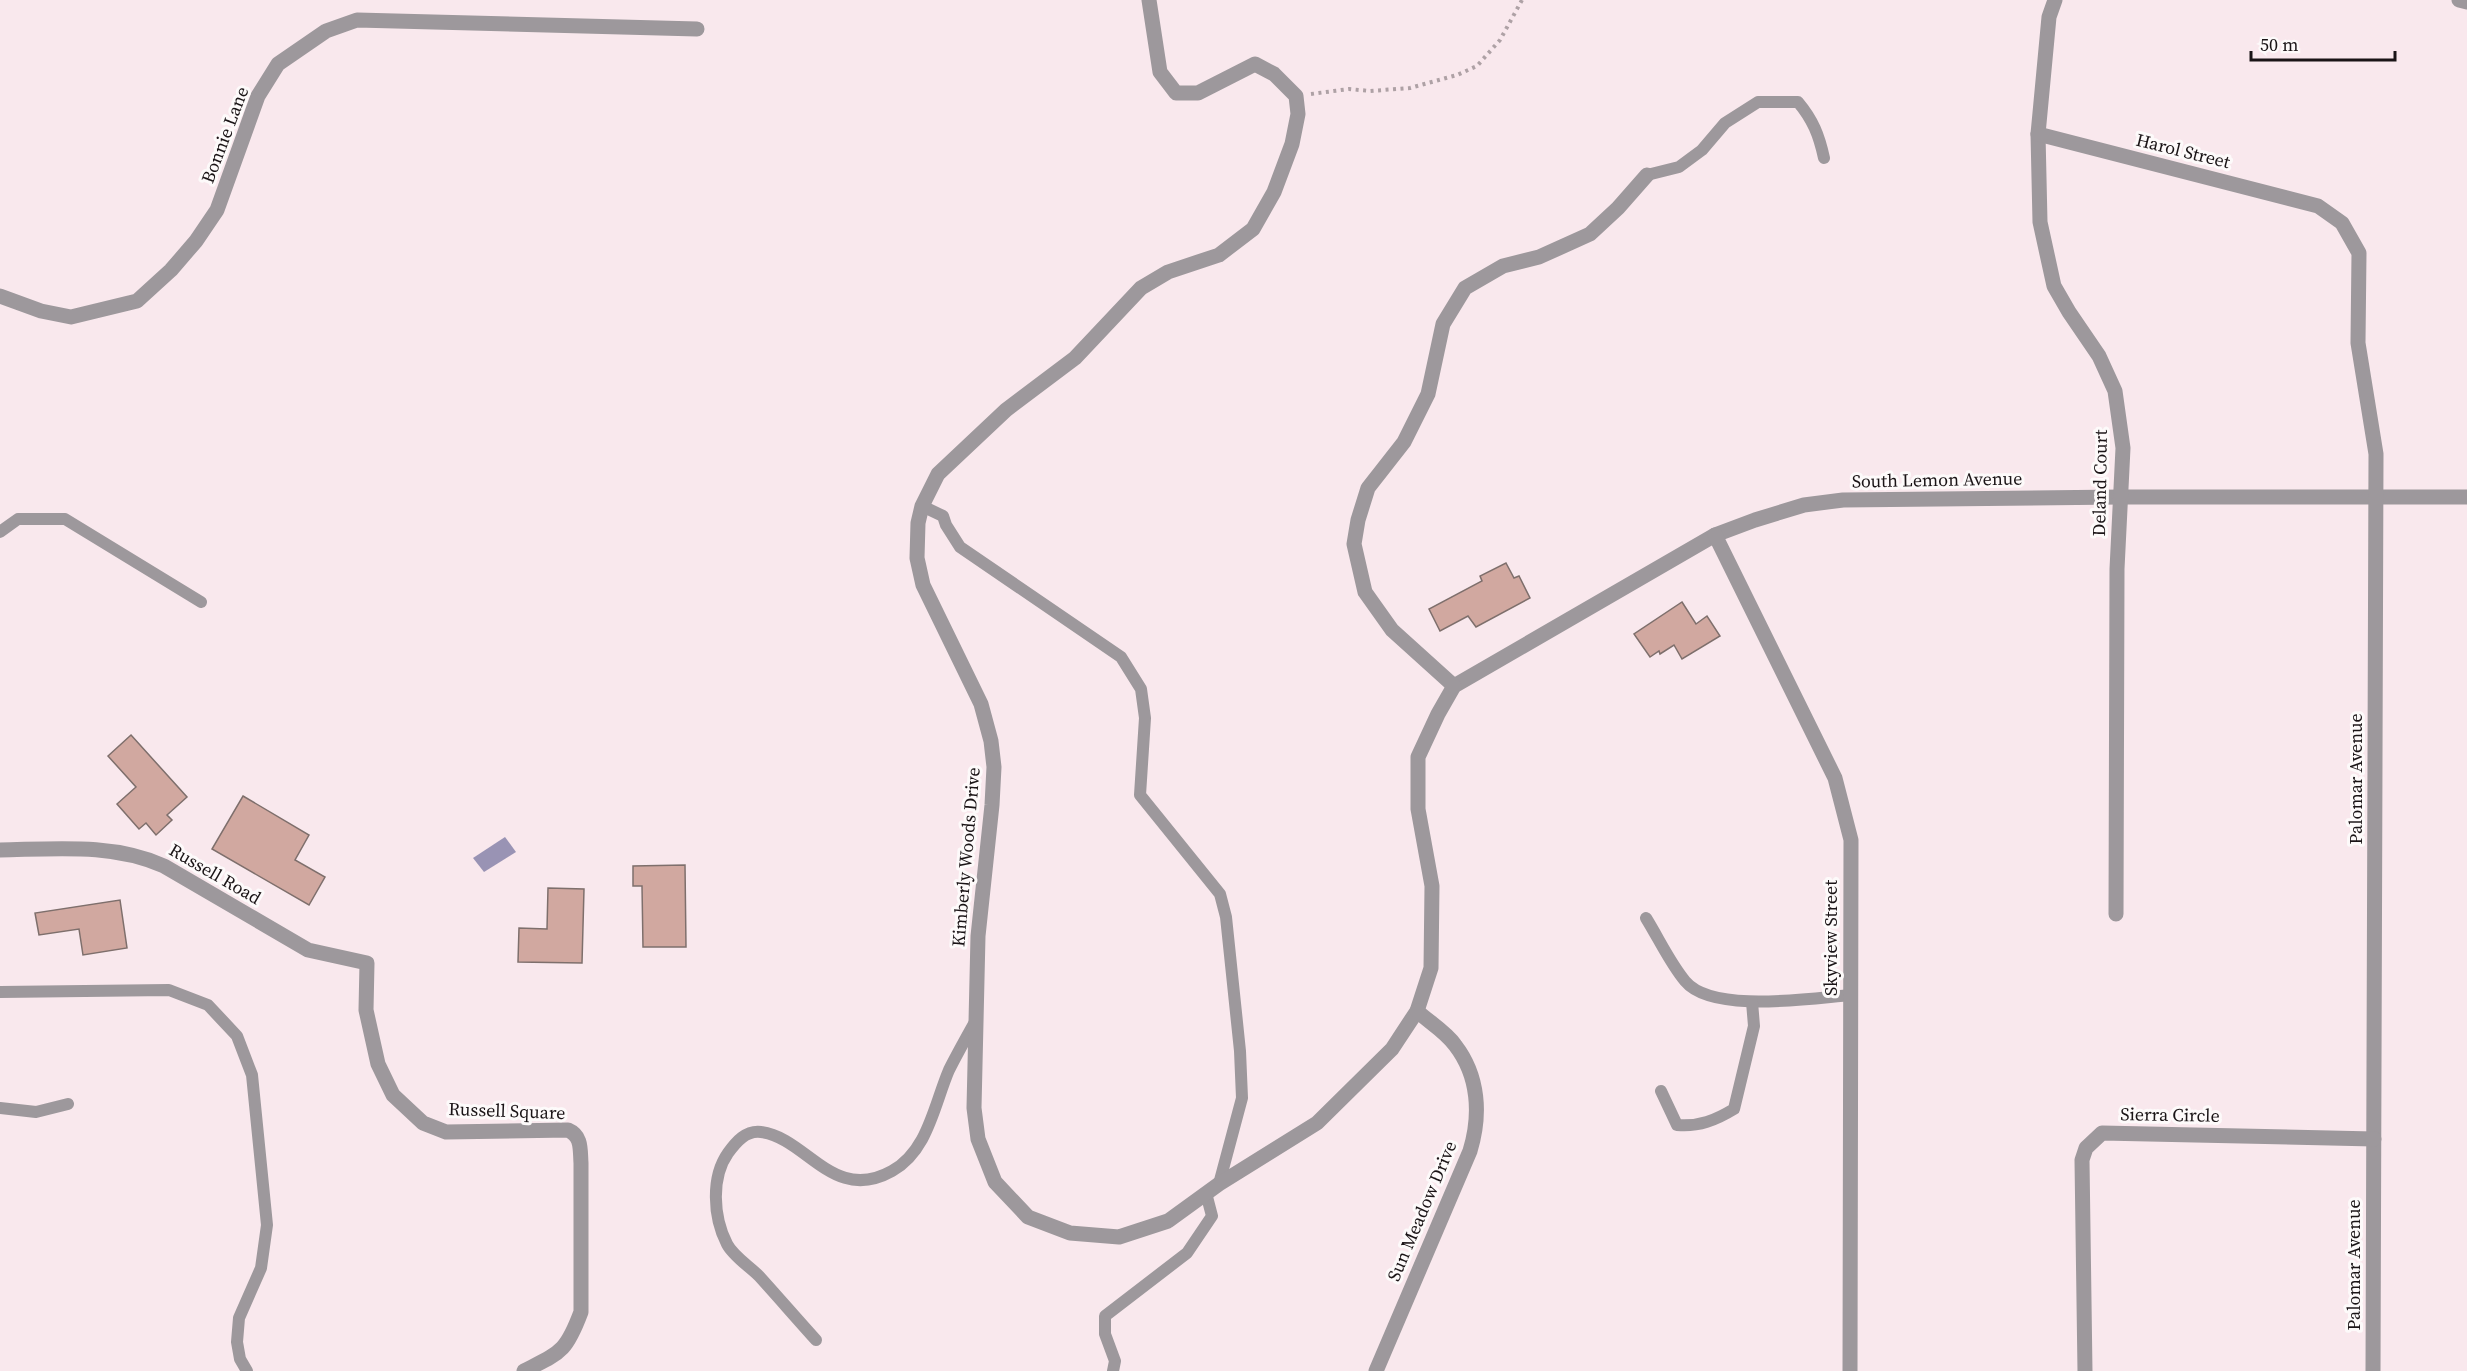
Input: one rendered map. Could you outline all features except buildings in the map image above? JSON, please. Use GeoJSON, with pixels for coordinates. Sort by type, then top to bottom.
{"type":"FeatureCollection","features":[{"type":"Feature","properties":{"kind":"street"},"geometry":{"type":"LineString","coordinates":[[1149,0],[1160,72],[1176,93],[1198,93],[1256,64],[1274,74],[1296,96]]}},
{"type":"Feature","properties":{"kind":"street","name":"Deland Court"},"geometry":{"type":"LineString","coordinates":[[2055,0],[2049,18],[2038,134],[2040,222],[2054,286],[2099,356],[2115,391],[2123,448],[2116,569],[2116,914]]}},
{"type":"Feature","properties":{"kind":"street"},"geometry":{"type":"LineString","coordinates":[[2459,0],[2467,2]]}},
{"type":"Feature","properties":{"kind":"street","name":"Bonnie Lane"},"geometry":{"type":"LineString","coordinates":[[0,296],[40,310],[71,317],[137,301],[171,270],[196,242],[218,210],[258,96],[278,64],[326,31],[357,20],[698,29]]}},
{"type":"Feature","properties":{"kind":"street","name":"Kimberly Woods Drive"},"geometry":{"type":"LineString","coordinates":[[1296,96],[1298,114],[1292,144],[1274,192],[1253,229],[1219,255],[1168,272],[1141,288],[1075,358],[1006,410],[938,474],[922,506],[916,540],[920,575],[927,595],[981,704],[991,741],[994,767],[978,936],[974,1108],[978,1139],[995,1182],[1028,1217],[1070,1233],[1119,1237],[1168,1221],[1213,1188],[1317,1123],[1392,1049],[1417,1011],[1431,968],[1432,886],[1418,809],[1418,757],[1437,714],[1454,686]]}},
{"type":"Feature","properties":{"kind":"street","name":"Harol Street"},"geometry":{"type":"LineString","coordinates":[[2038,134],[2318,206]]}},
{"type":"Feature","properties":{"kind":"street"},"geometry":{"type":"LineString","coordinates":[[1454,686],[1392,630],[1365,592],[1354,544],[1358,520],[1368,488],[1404,442],[1428,394],[1443,324],[1465,288],[1503,266],[1539,257],[1590,234],[1618,208],[1647,175]]}},
{"type":"Feature","properties":{"kind":"street","name":"Palomar Avenue"},"geometry":{"type":"LineString","coordinates":[[2318,206],[2342,223],[2359,253],[2358,343],[2376,453],[2373,1371]]}},
{"type":"Feature","properties":{"kind":"street","name":"South Lemon Avenue"},"geometry":{"type":"LineString","coordinates":[[1454,686],[1715,535],[1804,505],[1843,500],[2467,497]]}},
{"type":"Feature","properties":{"kind":"street","name":"Skyview Street"},"geometry":{"type":"LineString","coordinates":[[1715,535],[1836,778],[1851,840],[1851,1371]]}},
{"type":"Feature","properties":{"kind":"street","name":"Russell Road"},"geometry":{"type":"LineString","coordinates":[[0,850],[101,849],[143,856],[309,950],[367,963]]}},
{"type":"Feature","properties":{"kind":"street","name":"Russell Square"},"geometry":{"type":"LineString","coordinates":[[367,963],[366,1010],[378,1064],[393,1095],[423,1123],[446,1132],[567,1130],[579,1140],[581,1312],[561,1353],[524,1371]]}},
{"type":"Feature","properties":{"kind":"street","name":"Sun Meadow Drive"},"geometry":{"type":"LineString","coordinates":[[1376,1371],[1470,1151],[1477,1119],[1474,1086],[1463,1056],[1454,1043],[1417,1011]]}},
{"type":"Feature","properties":{"kind":"street","name":"Sierra Circle"},"geometry":{"type":"LineString","coordinates":[[2085,1371],[2082,1160],[2086,1148],[2103,1133],[2374,1139]]}},
{"type":"Feature","properties":{"kind":"lane"},"geometry":{"type":"LineString","coordinates":[[1647,175],[1679,167],[1702,150],[1725,123],[1758,102],[1798,102],[1811,117],[1819,135],[1824,158]]}},
{"type":"Feature","properties":{"kind":"lane"},"geometry":{"type":"LineString","coordinates":[[922,506],[943,516],[960,547],[1121,657],[1141,688],[1145,718],[1140,795],[1220,894],[1226,916],[1240,1052],[1242,1098],[1213,1188],[1212,1216],[1187,1253],[1105,1316],[1105,1334],[1115,1361],[1113,1371]]}},
{"type":"Feature","properties":{"kind":"lane"},"geometry":{"type":"LineString","coordinates":[[0,532],[18,519],[65,519],[201,602]]}},
{"type":"Feature","properties":{"kind":"lane"},"geometry":{"type":"LineString","coordinates":[[1646,918],[1686,982],[1701,993],[1745,1003],[1851,995]]}},
{"type":"Feature","properties":{"kind":"lane"},"geometry":{"type":"LineString","coordinates":[[0,992],[169,990],[208,1005],[237,1036],[252,1075],[267,1225],[261,1268],[239,1318],[237,1342],[240,1359],[247,1371]]}},
{"type":"Feature","properties":{"kind":"lane"},"geometry":{"type":"LineString","coordinates":[[1661,1091],[1677,1125],[1690,1126],[1715,1120],[1734,1109],[1754,1026],[1752,1002]]}},
{"type":"Feature","properties":{"kind":"lane"},"geometry":{"type":"LineString","coordinates":[[816,1340],[758,1275],[728,1246],[722,1232],[715,1193],[722,1163],[737,1142],[752,1133],[760,1132],[789,1143],[817,1165],[842,1177],[881,1176],[893,1170],[910,1156],[923,1139],[950,1069],[975,1021]]}},
{"type":"Feature","properties":{"kind":"lane"},"geometry":{"type":"LineString","coordinates":[[0,1108],[36,1112],[68,1104]]}},
{"type":"Feature","properties":{"kind":"path"},"geometry":{"type":"LineString","coordinates":[[1296,96],[1349,89],[1370,91],[1410,88],[1457,75],[1477,66],[1500,40],[1522,0]]}},
{"type":"Feature","properties":{"kind":"shaded area"},"geometry":{"type":"Polygon","coordinates":[[[505,837],[516,852],[484,872],[473,858],[505,837]]]}}]}
